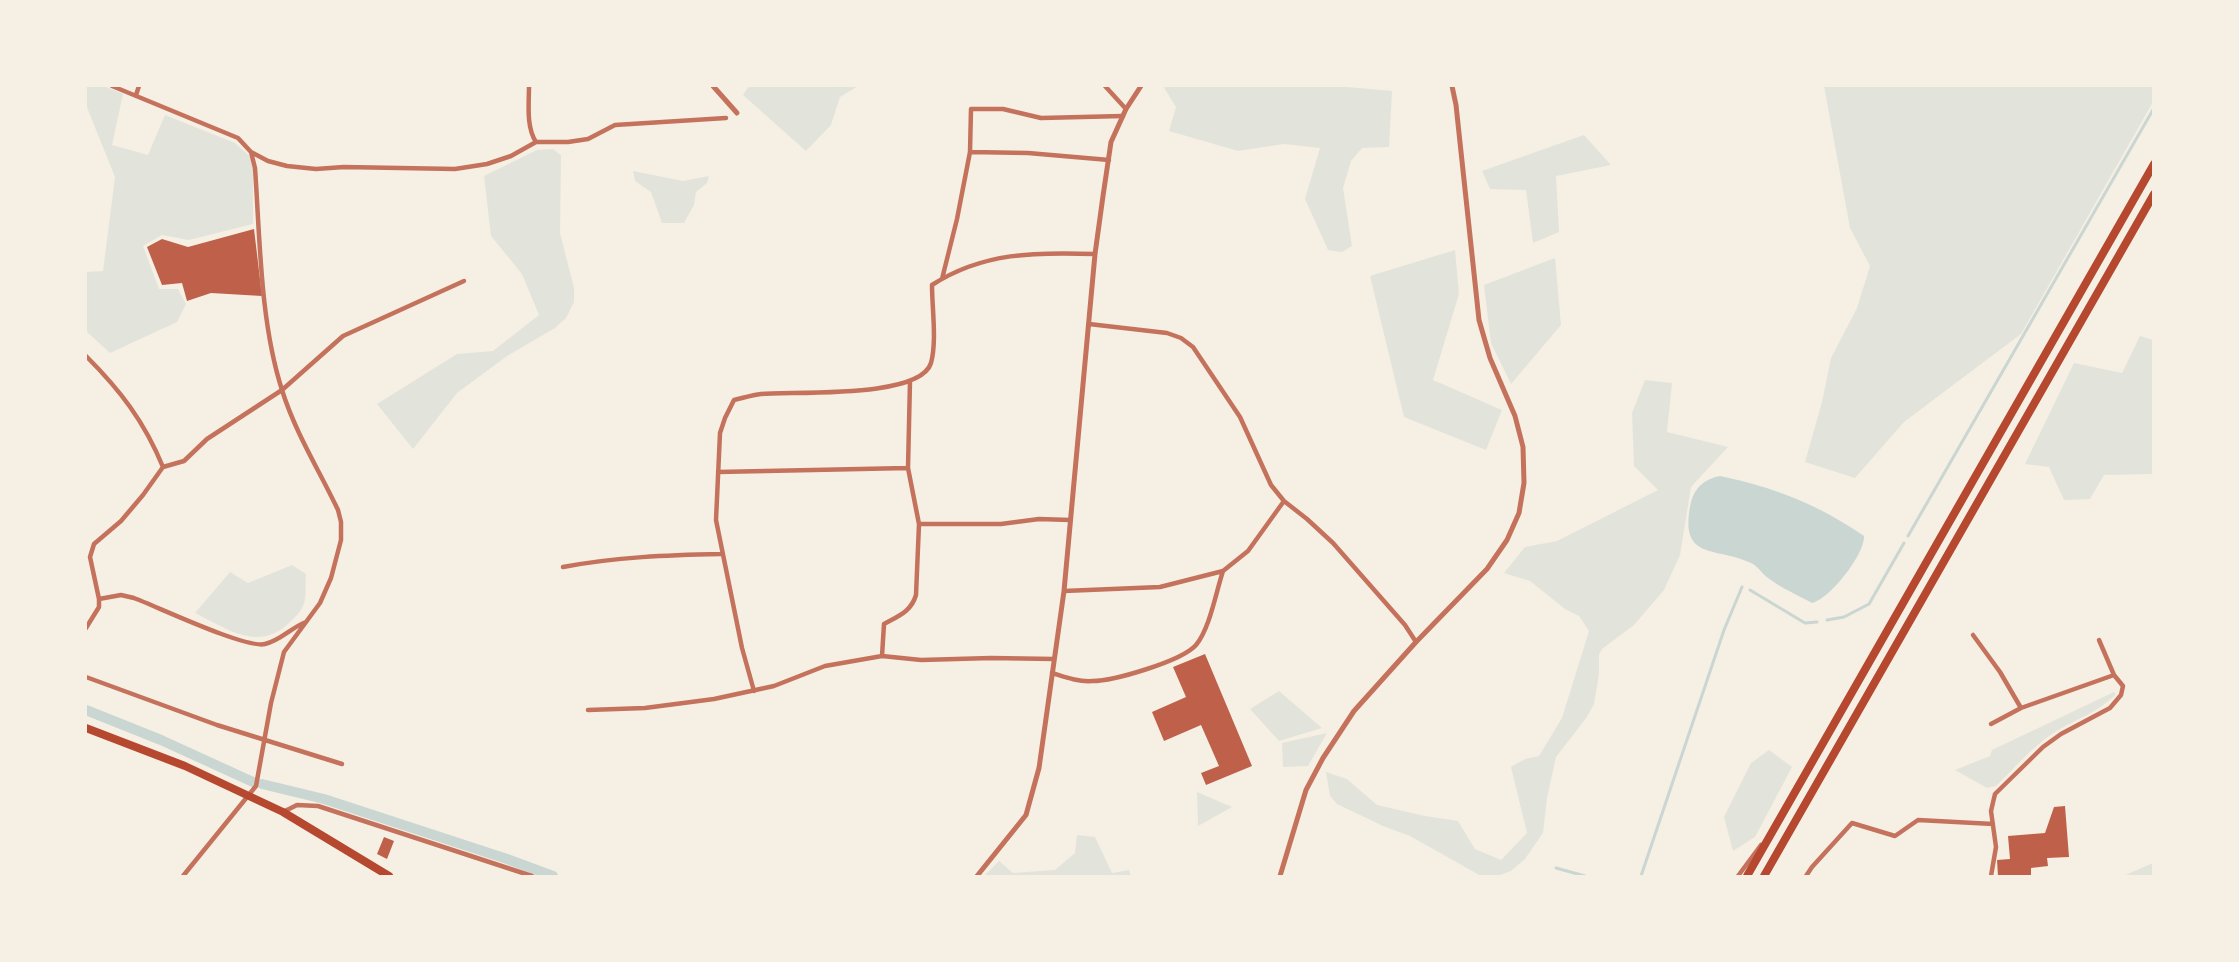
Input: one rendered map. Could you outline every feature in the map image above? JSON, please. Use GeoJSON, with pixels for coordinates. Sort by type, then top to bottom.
{"type":"FeatureCollection","features":[{"type":"Feature","properties":{"kind":"highway"},"geometry":{"type":"LineString","coordinates":[[1747,876],[2154,164]]}},
{"type":"Feature","properties":{"kind":"highway"},"geometry":{"type":"LineString","coordinates":[[1764,876],[2154,194]]}},
{"type":"Feature","properties":{"kind":"highway"},"geometry":{"type":"LineString","coordinates":[[86,728],[185,766],[249,795],[283,812],[389,876]]}},
{"type":"Feature","properties":{"kind":"street"},"geometry":{"type":"LineString","coordinates":[[112,86],[238,138],[251,152],[268,161],[316,169],[393,167],[455,169],[487,164],[511,156],[536,142],[568,142],[588,139],[615,125],[726,118]]}},
{"type":"Feature","properties":{"kind":"street"},"geometry":{"type":"LineString","coordinates":[[136,95],[139,86]]}},
{"type":"Feature","properties":{"kind":"street"},"geometry":{"type":"LineString","coordinates":[[529,86],[530,124],[532,136],[536,142]]}},
{"type":"Feature","properties":{"kind":"street"},"geometry":{"type":"LineString","coordinates":[[713,86],[737,113]]}},
{"type":"Feature","properties":{"kind":"street"},"geometry":{"type":"LineString","coordinates":[[1105,86],[1126,109]]}},
{"type":"Feature","properties":{"kind":"street"},"geometry":{"type":"LineString","coordinates":[[977,876],[1026,815],[1039,768],[1064,591],[1095,254],[1108,160],[1111,142],[1126,109],[1141,86]]}},
{"type":"Feature","properties":{"kind":"street"},"geometry":{"type":"LineString","coordinates":[[1280,876],[1306,790],[1314,772],[1353,711],[1487,569],[1499,552],[1519,513],[1525,465],[1519,431],[1490,358],[1479,320],[1452,86]]}},
{"type":"Feature","properties":{"kind":"street"},"geometry":{"type":"LineString","coordinates":[[942,279],[970,152],[971,109],[1003,109],[1041,118],[1123,116]]}},
{"type":"Feature","properties":{"kind":"street"},"geometry":{"type":"LineString","coordinates":[[183,876],[256,786],[263,741],[284,652],[320,603],[331,578],[341,540],[338,510],[299,434],[282,390],[268,326],[255,168],[251,152]]}},
{"type":"Feature","properties":{"kind":"street"},"geometry":{"type":"LineString","coordinates":[[970,152],[1028,153],[1108,160]]}},
{"type":"Feature","properties":{"kind":"street"},"geometry":{"type":"LineString","coordinates":[[754,691],[716,520],[720,433],[724,418],[734,400],[762,394],[866,390],[910,381],[925,374],[930,364],[933,349],[932,285],[971,265],[997,258],[1037,252],[1095,254]]}},
{"type":"Feature","properties":{"kind":"street"},"geometry":{"type":"LineString","coordinates":[[86,628],[99,607],[90,557],[94,544],[121,521],[163,466],[184,461],[213,435],[282,390],[343,336],[464,281]]}},
{"type":"Feature","properties":{"kind":"street"},"geometry":{"type":"LineString","coordinates":[[1089,324],[1158,332],[1187,342],[1240,417],[1270,485],[1284,501],[1333,543],[1405,624],[1416,642]]}},
{"type":"Feature","properties":{"kind":"street"},"geometry":{"type":"LineString","coordinates":[[86,356],[134,409],[163,466]]}},
{"type":"Feature","properties":{"kind":"street"},"geometry":{"type":"LineString","coordinates":[[882,656],[884,624],[909,610],[914,604],[916,595],[920,524],[908,468],[910,381]]}},
{"type":"Feature","properties":{"kind":"street"},"geometry":{"type":"LineString","coordinates":[[718,472],[908,468]]}},
{"type":"Feature","properties":{"kind":"street"},"geometry":{"type":"LineString","coordinates":[[1064,591],[1160,587],[1223,571],[1248,551],[1284,501]]}},
{"type":"Feature","properties":{"kind":"street"},"geometry":{"type":"LineString","coordinates":[[920,524],[1000,524],[1039,519],[1070,520]]}},
{"type":"Feature","properties":{"kind":"street"},"geometry":{"type":"LineString","coordinates":[[563,567],[613,558],[722,554]]}},
{"type":"Feature","properties":{"kind":"street"},"geometry":{"type":"LineString","coordinates":[[1052,673],[1073,679],[1093,681],[1121,676],[1176,659],[1188,652],[1203,634],[1223,571]]}},
{"type":"Feature","properties":{"kind":"street"},"geometry":{"type":"LineString","coordinates":[[99,599],[121,595],[134,598],[216,633],[257,646],[269,643],[307,622]]}},
{"type":"Feature","properties":{"kind":"street"},"geometry":{"type":"LineString","coordinates":[[1973,635],[2000,672],[2021,708]]}},
{"type":"Feature","properties":{"kind":"street"},"geometry":{"type":"LineString","coordinates":[[1991,876],[1996,847],[1991,811],[1995,794],[2043,747],[2061,734],[2110,708],[2121,695],[2123,686],[2114,675],[2099,640]]}},
{"type":"Feature","properties":{"kind":"street"},"geometry":{"type":"LineString","coordinates":[[588,710],[645,708],[714,699],[774,687],[825,666],[882,656],[921,660],[1054,659]]}},
{"type":"Feature","properties":{"kind":"street"},"geometry":{"type":"LineString","coordinates":[[1990,724],[2021,708],[2114,675]]}},
{"type":"Feature","properties":{"kind":"street"},"geometry":{"type":"LineString","coordinates":[[86,677],[263,741],[342,764]]}},
{"type":"Feature","properties":{"kind":"street"},"geometry":{"type":"LineString","coordinates":[[283,812],[297,805],[318,806],[532,876]]}},
{"type":"Feature","properties":{"kind":"street"},"geometry":{"type":"LineString","coordinates":[[1806,876],[1852,823],[1895,836],[1918,820],[1993,824]]}},
{"type":"Feature","properties":{"kind":"street"},"geometry":{"type":"LineString","coordinates":[[1738,876],[1776,825]]}},
{"type":"Feature","properties":{"kind":"shaded area"},"geometry":{"type":"Polygon","coordinates":[[[86,86],[104,86],[123,94],[112,145],[148,155],[165,115],[235,143],[253,159],[253,224],[189,240],[162,235],[143,246],[159,289],[178,289],[186,304],[177,322],[110,353],[86,331],[86,272],[103,271],[115,177],[86,105],[86,86]]]}},
{"type":"Feature","properties":{"kind":"shaded area"},"geometry":{"type":"Polygon","coordinates":[[[749,86],[858,86],[840,97],[831,125],[806,151],[743,95],[749,86]]]}},
{"type":"Feature","properties":{"kind":"shaded area"},"geometry":{"type":"Polygon","coordinates":[[[1163,86],[1337,86],[1392,91],[1389,147],[1362,148],[1351,161],[1343,188],[1352,246],[1342,252],[1328,250],[1305,199],[1320,148],[1284,144],[1238,151],[1169,131],[1176,107],[1163,86]]]}},
{"type":"Feature","properties":{"kind":"shaded area"},"geometry":{"type":"Polygon","coordinates":[[[1824,86],[2153,86],[2153,102],[2021,334],[1904,422],[1855,478],[1805,462],[1822,402],[1831,358],[1857,308],[1870,266],[1850,228],[1824,86]]]}},
{"type":"Feature","properties":{"kind":"shaded area"},"geometry":{"type":"Polygon","coordinates":[[[1584,135],[1611,165],[1556,176],[1559,232],[1533,243],[1526,190],[1490,189],[1482,171],[1584,135]]]}},
{"type":"Feature","properties":{"kind":"shaded area"},"geometry":{"type":"Polygon","coordinates":[[[553,149],[561,155],[560,233],[574,288],[574,302],[566,318],[555,328],[507,356],[457,393],[413,449],[377,404],[457,354],[493,351],[539,315],[522,274],[491,236],[484,176],[537,150],[553,149]]]}},
{"type":"Feature","properties":{"kind":"shaded area"},"geometry":{"type":"Polygon","coordinates":[[[633,171],[683,181],[709,176],[707,183],[696,192],[694,205],[684,223],[662,223],[651,192],[635,181],[633,171]]]}},
{"type":"Feature","properties":{"kind":"shaded area"},"geometry":{"type":"Polygon","coordinates":[[[1455,250],[1459,294],[1433,380],[1502,410],[1486,450],[1404,417],[1370,276],[1455,250]]]}},
{"type":"Feature","properties":{"kind":"shaded area"},"geometry":{"type":"Polygon","coordinates":[[[1555,258],[1561,325],[1511,384],[1491,343],[1484,285],[1555,258]]]}},
{"type":"Feature","properties":{"kind":"shaded area"},"geometry":{"type":"Polygon","coordinates":[[[2140,336],[2153,340],[2153,474],[2104,475],[2090,499],[2064,500],[2049,467],[2025,464],[2074,363],[2122,373],[2140,336]]]}},
{"type":"Feature","properties":{"kind":"shaded area"},"geometry":{"type":"Polygon","coordinates":[[[1645,380],[1672,383],[1667,432],[1728,447],[1691,487],[1680,555],[1664,590],[1634,625],[1602,649],[1599,655],[1599,674],[1594,704],[1587,717],[1556,757],[1547,798],[1543,833],[1525,859],[1511,871],[1497,876],[1481,876],[1410,836],[1337,804],[1330,796],[1326,772],[1347,779],[1377,805],[1458,821],[1475,849],[1501,860],[1527,833],[1511,767],[1525,759],[1539,756],[1562,718],[1589,631],[1579,616],[1565,609],[1530,581],[1504,573],[1525,547],[1557,541],[1658,490],[1634,466],[1632,413],[1645,380]]]}},
{"type":"Feature","properties":{"kind":"shaded area"},"geometry":{"type":"Polygon","coordinates":[[[1720,476],[1795,498],[1830,515],[1864,536],[1859,554],[1837,585],[1812,603],[1773,582],[1751,563],[1703,549],[1695,543],[1690,534],[1688,521],[1691,502],[1701,485],[1720,476]]]}},
{"type":"Feature","properties":{"kind":"shaded area"},"geometry":{"type":"Polygon","coordinates":[[[292,565],[306,574],[304,603],[296,616],[276,632],[265,636],[242,635],[195,613],[230,572],[248,583],[292,565]]]}},
{"type":"Feature","properties":{"kind":"shaded area"},"geometry":{"type":"Polygon","coordinates":[[[1279,691],[1322,728],[1279,741],[1250,709],[1279,691]]]}},
{"type":"Feature","properties":{"kind":"shaded area"},"geometry":{"type":"Polygon","coordinates":[[[2114,692],[2116,694],[2109,701],[2044,740],[1996,786],[1987,788],[1955,770],[1990,756],[1992,750],[2114,692]]]}},
{"type":"Feature","properties":{"kind":"shaded area"},"geometry":{"type":"Polygon","coordinates":[[[1327,733],[1308,766],[1283,767],[1282,743],[1327,733]]]}},
{"type":"Feature","properties":{"kind":"shaded area"},"geometry":{"type":"Polygon","coordinates":[[[1769,750],[1792,767],[1755,837],[1733,851],[1724,817],[1751,763],[1769,750]]]}},
{"type":"Feature","properties":{"kind":"shaded area"},"geometry":{"type":"Polygon","coordinates":[[[1197,792],[1232,807],[1198,826],[1197,792]]]}},
{"type":"Feature","properties":{"kind":"shaded area"},"geometry":{"type":"Polygon","coordinates":[[[1077,835],[1095,837],[1112,873],[1129,870],[1131,876],[984,876],[999,861],[1013,873],[1055,870],[1075,853],[1077,835]]]}},
{"type":"Feature","properties":{"kind":"shaded area"},"geometry":{"type":"Polygon","coordinates":[[[2153,863],[2153,876],[2123,876],[2153,863]]]}},
{"type":"Feature","properties":{"kind":"building"},"geometry":{"type":"Polygon","coordinates":[[[254,229],[262,296],[211,293],[187,301],[182,283],[162,285],[147,247],[162,239],[188,247],[254,229]]]}},
{"type":"Feature","properties":{"kind":"building"},"geometry":{"type":"Polygon","coordinates":[[[1205,654],[1252,766],[1206,785],[1201,773],[1219,766],[1201,725],[1164,741],[1152,712],[1186,697],[1173,667],[1205,654]]]}},
{"type":"Feature","properties":{"kind":"building"},"geometry":{"type":"Polygon","coordinates":[[[2065,806],[2069,857],[2047,858],[2048,866],[2031,868],[2031,876],[1998,876],[1997,860],[2010,859],[2008,836],[2045,833],[2054,807],[2065,806]]]}},
{"type":"Feature","properties":{"kind":"building"},"geometry":{"type":"Polygon","coordinates":[[[384,837],[394,841],[387,859],[377,854],[384,837]]]}},
{"type":"Feature","properties":{"kind":"waterway"},"geometry":{"type":"LineString","coordinates":[[1908,536],[2154,108]]}},
{"type":"Feature","properties":{"kind":"waterway"},"geometry":{"type":"LineString","coordinates":[[1827,620],[1844,617],[1869,604],[1904,543]]}},
{"type":"Feature","properties":{"kind":"waterway"},"geometry":{"type":"LineString","coordinates":[[1641,876],[1724,630],[1742,587]]}},
{"type":"Feature","properties":{"kind":"waterway"},"geometry":{"type":"LineString","coordinates":[[1750,590],[1805,623],[1817,622]]}},
{"type":"Feature","properties":{"kind":"waterway"},"geometry":{"type":"LineString","coordinates":[[86,710],[161,740],[253,782]]}},
{"type":"Feature","properties":{"kind":"waterway"},"geometry":{"type":"LineString","coordinates":[[262,784],[324,799],[553,876]]}},
{"type":"Feature","properties":{"kind":"waterway"},"geometry":{"type":"LineString","coordinates":[[1556,868],[1585,876]]}}]}
